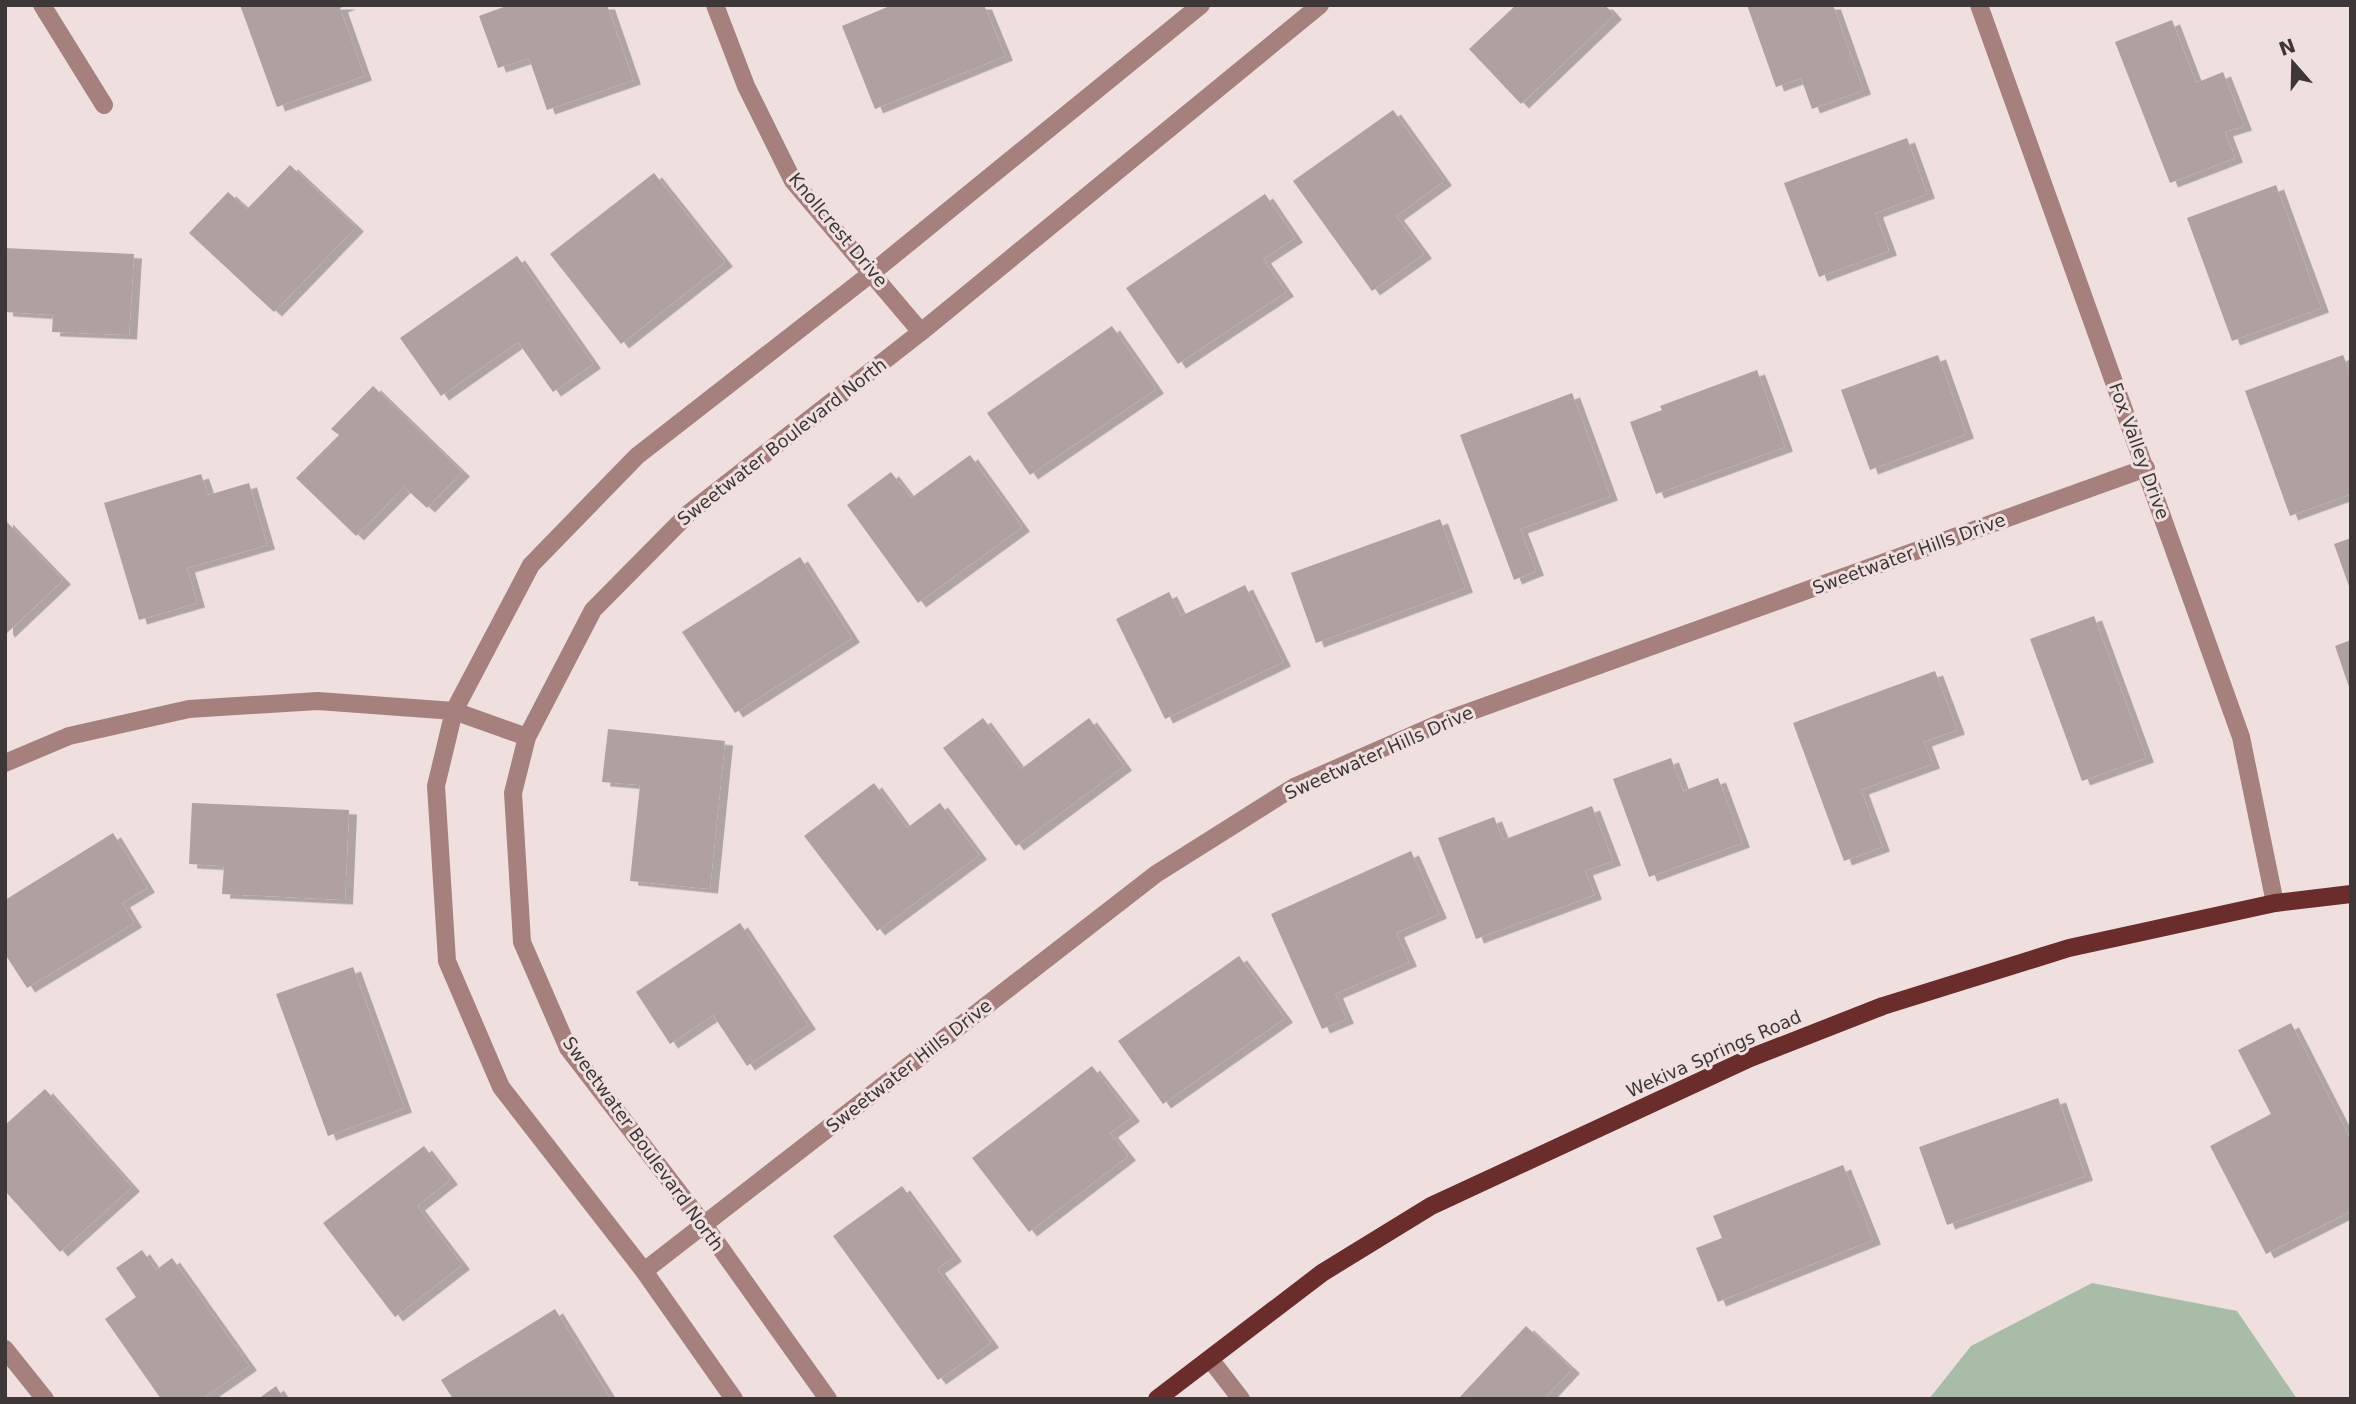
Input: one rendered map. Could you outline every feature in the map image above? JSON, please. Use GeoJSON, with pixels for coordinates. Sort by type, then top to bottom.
{"type":"FeatureCollection","features":[{"type":"Feature","properties":{"kind":"main road","name":"Wekiva Springs Road"},"geometry":{"type":"LineString","coordinates":[[1157,1399],[1322,1273],[1431,1206],[1749,1058],[1883,1006],[2069,948],[2275,903],[2351,894]]}},
{"type":"Feature","properties":{"kind":"street"},"geometry":{"type":"LineString","coordinates":[[42,5],[104,105]]}},
{"type":"Feature","properties":{"kind":"street","name":"Knollcrest Drive"},"geometry":{"type":"LineString","coordinates":[[715,5],[746,86],[793,181],[873,272],[921,332]]}},
{"type":"Feature","properties":{"kind":"street"},"geometry":{"type":"LineString","coordinates":[[734,1399],[644,1271],[501,1087],[447,961],[436,786],[454,710],[531,565],[637,456],[873,272],[1201,5]]}},
{"type":"Feature","properties":{"kind":"street","name":"Sweetwater Boulevard North"},"geometry":{"type":"LineString","coordinates":[[828,1399],[704,1225],[568,1048],[522,942],[513,793],[527,737],[593,610],[689,513],[921,332],[1320,5]]}},
{"type":"Feature","properties":{"kind":"street","name":"Fox Valley Drive"},"geometry":{"type":"LineString","coordinates":[[1979,5],[2241,737],[2275,903]]}},
{"type":"Feature","properties":{"kind":"street","name":"Sweetwater Hills Drive"},"geometry":{"type":"LineString","coordinates":[[644,1271],[1156,874],[1294,787],[1447,720],[2146,468]]}},
{"type":"Feature","properties":{"kind":"street"},"geometry":{"type":"LineString","coordinates":[[5,763],[69,736],[189,709],[318,701],[454,710],[527,737]]}},
{"type":"Feature","properties":{"kind":"street"},"geometry":{"type":"LineString","coordinates":[[5,1349],[45,1399]]}},
{"type":"Feature","properties":{"kind":"street"},"geometry":{"type":"LineString","coordinates":[[1210,1359],[1241,1399]]}},
{"type":"Feature","properties":{"kind":"green space"},"geometry":{"type":"Polygon","coordinates":[[[2092,1283],[2237,1311],[2297,1399],[1929,1399],[1971,1346],[2092,1283]]]}},
{"type":"Feature","properties":{"kind":"building"},"geometry":{"type":"Polygon","coordinates":[[[240,5],[348,5],[340,8],[364,76],[277,107],[240,5]]]}},
{"type":"Feature","properties":{"kind":"building"},"geometry":{"type":"Polygon","coordinates":[[[509,5],[607,5],[633,80],[547,110],[529,58],[498,68],[479,16],[509,5]]]}},
{"type":"Feature","properties":{"kind":"building"},"geometry":{"type":"Polygon","coordinates":[[[892,5],[984,5],[1005,56],[875,109],[842,26],[892,5]]]}},
{"type":"Feature","properties":{"kind":"building"},"geometry":{"type":"Polygon","coordinates":[[[1516,5],[1605,5],[1614,15],[1521,104],[1469,49],[1516,5]]]}},
{"type":"Feature","properties":{"kind":"building"},"geometry":{"type":"Polygon","coordinates":[[[1747,5],[1833,5],[1863,90],[1812,109],[1801,78],[1776,87],[1747,5]]]}},
{"type":"Feature","properties":{"kind":"building"},"geometry":{"type":"Polygon","coordinates":[[[2172,20],[2196,83],[2223,72],[2244,126],[2225,132],[2235,158],[2170,183],[2115,42],[2172,20]]]}},
{"type":"Feature","properties":{"kind":"building"},"geometry":{"type":"Polygon","coordinates":[[[1393,110],[1444,181],[1396,216],[1424,254],[1372,291],[1293,181],[1393,110]]]}},
{"type":"Feature","properties":{"kind":"building"},"geometry":{"type":"Polygon","coordinates":[[[1907,138],[1927,194],[1875,213],[1889,251],[1819,277],[1784,183],[1907,138]]]}},
{"type":"Feature","properties":{"kind":"building"},"geometry":{"type":"Polygon","coordinates":[[[290,165],[356,227],[274,312],[189,233],[228,192],[247,209],[290,165]]]}},
{"type":"Feature","properties":{"kind":"building"},"geometry":{"type":"Polygon","coordinates":[[[654,173],[725,262],[621,344],[550,254],[654,173]]]}},
{"type":"Feature","properties":{"kind":"building"},"geometry":{"type":"Polygon","coordinates":[[[2276,185],[2321,308],[2232,341],[2187,218],[2276,185]]]}},
{"type":"Feature","properties":{"kind":"building"},"geometry":{"type":"Polygon","coordinates":[[[1265,194],[1295,238],[1263,259],[1286,292],[1178,364],[1126,288],[1265,194]]]}},
{"type":"Feature","properties":{"kind":"building"},"geometry":{"type":"Polygon","coordinates":[[[5,248],[134,254],[129,335],[52,332],[53,315],[5,312],[5,248]]]}},
{"type":"Feature","properties":{"kind":"building"},"geometry":{"type":"Polygon","coordinates":[[[517,256],[593,364],[553,392],[518,342],[441,396],[400,338],[517,256]]]}},
{"type":"Feature","properties":{"kind":"building"},"geometry":{"type":"Polygon","coordinates":[[[1112,326],[1156,389],[1030,475],[987,413],[1112,326]]]}},
{"type":"Feature","properties":{"kind":"building"},"geometry":{"type":"Polygon","coordinates":[[[1938,355],[1966,434],[1870,470],[1841,390],[1938,355]]]}},
{"type":"Feature","properties":{"kind":"building"},"geometry":{"type":"Polygon","coordinates":[[[2343,355],[2351,375],[2351,494],[2290,516],[2245,391],[2343,355]]]}},
{"type":"Feature","properties":{"kind":"building"},"geometry":{"type":"Polygon","coordinates":[[[1757,370],[1785,447],[1656,494],[1630,422],[1662,410],[1660,406],[1757,370]]]}},
{"type":"Feature","properties":{"kind":"building"},"geometry":{"type":"Polygon","coordinates":[[[373,386],[462,472],[427,508],[404,487],[356,536],[296,478],[339,435],[331,429],[373,386]]]}},
{"type":"Feature","properties":{"kind":"building"},"geometry":{"type":"Polygon","coordinates":[[[1572,393],[1610,496],[1520,529],[1536,571],[1514,580],[1460,435],[1572,393]]]}},
{"type":"Feature","properties":{"kind":"building"},"geometry":{"type":"Polygon","coordinates":[[[970,455],[1022,527],[918,603],[847,505],[891,472],[911,498],[970,455]]]}},
{"type":"Feature","properties":{"kind":"building"},"geometry":{"type":"Polygon","coordinates":[[[201,474],[208,495],[249,483],[267,545],[187,568],[197,603],[139,620],[104,503],[201,474]]]}},
{"type":"Feature","properties":{"kind":"building"},"geometry":{"type":"Polygon","coordinates":[[[1440,519],[1465,588],[1316,643],[1291,573],[1440,519]]]}},
{"type":"Feature","properties":{"kind":"building"},"geometry":{"type":"Polygon","coordinates":[[[5,520],[63,580],[7,633],[5,630],[5,520]]]}},
{"type":"Feature","properties":{"kind":"building"},"geometry":{"type":"Polygon","coordinates":[[[2351,538],[2351,589],[2350,589],[2334,544],[2351,538]]]}},
{"type":"Feature","properties":{"kind":"building"},"geometry":{"type":"Polygon","coordinates":[[[800,557],[852,638],[735,713],[682,632],[800,557]]]}},
{"type":"Feature","properties":{"kind":"building"},"geometry":{"type":"Polygon","coordinates":[[[1245,585],[1283,662],[1165,719],[1116,619],[1169,592],[1181,616],[1245,585]]]}},
{"type":"Feature","properties":{"kind":"building"},"geometry":{"type":"Polygon","coordinates":[[[2094,616],[2146,758],[2082,781],[2030,639],[2094,616]]]}},
{"type":"Feature","properties":{"kind":"building"},"geometry":{"type":"Polygon","coordinates":[[[2351,640],[2351,690],[2350,690],[2335,646],[2351,640]]]}},
{"type":"Feature","properties":{"kind":"building"},"geometry":{"type":"Polygon","coordinates":[[[1935,671],[1957,730],[1924,742],[1932,764],[1861,790],[1882,847],[1844,861],[1793,723],[1935,671]]]}},
{"type":"Feature","properties":{"kind":"building"},"geometry":{"type":"Polygon","coordinates":[[[983,718],[1021,769],[1089,718],[1124,766],[1016,846],[943,748],[983,718]]]}},
{"type":"Feature","properties":{"kind":"building"},"geometry":{"type":"Polygon","coordinates":[[[608,729],[725,741],[710,889],[630,881],[640,785],[602,782],[608,729]]]}},
{"type":"Feature","properties":{"kind":"building"},"geometry":{"type":"Polygon","coordinates":[[[1671,758],[1683,791],[1718,778],[1742,843],[1649,877],[1613,779],[1671,758]]]}},
{"type":"Feature","properties":{"kind":"building"},"geometry":{"type":"Polygon","coordinates":[[[874,783],[907,828],[940,803],[979,855],[877,931],[804,836],[874,783]]]}},
{"type":"Feature","properties":{"kind":"building"},"geometry":{"type":"Polygon","coordinates":[[[192,803],[349,810],[345,900],[222,894],[224,866],[189,864],[192,803]]]}},
{"type":"Feature","properties":{"kind":"building"},"geometry":{"type":"Polygon","coordinates":[[[1592,806],[1613,861],[1585,871],[1594,895],[1476,939],[1438,838],[1494,817],[1503,840],[1592,806]]]}},
{"type":"Feature","properties":{"kind":"building"},"geometry":{"type":"Polygon","coordinates":[[[113,833],[147,888],[122,903],[134,923],[27,988],[5,954],[5,900],[113,833]]]}},
{"type":"Feature","properties":{"kind":"building"},"geometry":{"type":"Polygon","coordinates":[[[1411,851],[1439,914],[1396,933],[1409,962],[1335,994],[1346,1019],[1322,1029],[1271,914],[1411,851]]]}},
{"type":"Feature","properties":{"kind":"building"},"geometry":{"type":"Polygon","coordinates":[[[740,923],[808,1025],[747,1066],[713,1015],[670,1044],[636,992],[740,923]]]}},
{"type":"Feature","properties":{"kind":"building"},"geometry":{"type":"Polygon","coordinates":[[[1239,956],[1285,1018],[1163,1104],[1118,1041],[1239,956]]]}},
{"type":"Feature","properties":{"kind":"building"},"geometry":{"type":"Polygon","coordinates":[[[353,967],[404,1108],[328,1136],[276,994],[353,967]]]}},
{"type":"Feature","properties":{"kind":"building"},"geometry":{"type":"Polygon","coordinates":[[[2291,1023],[2351,1140],[2351,1211],[2266,1254],[2210,1146],[2271,1114],[2238,1050],[2291,1023]]]}},
{"type":"Feature","properties":{"kind":"building"},"geometry":{"type":"Polygon","coordinates":[[[1092,1066],[1132,1117],[1110,1133],[1128,1156],[1029,1232],[972,1158],[1092,1066]]]}},
{"type":"Feature","properties":{"kind":"building"},"geometry":{"type":"Polygon","coordinates":[[[45,1089],[132,1187],[60,1252],[5,1191],[5,1125],[45,1089]]]}},
{"type":"Feature","properties":{"kind":"building"},"geometry":{"type":"Polygon","coordinates":[[[2058,1098],[2085,1176],[1947,1225],[1919,1147],[2058,1098]]]}},
{"type":"Feature","properties":{"kind":"building"},"geometry":{"type":"Polygon","coordinates":[[[424,1146],[450,1180],[417,1206],[462,1265],[395,1317],[323,1223],[424,1146]]]}},
{"type":"Feature","properties":{"kind":"building"},"geometry":{"type":"Polygon","coordinates":[[[1843,1165],[1873,1240],[1718,1302],[1696,1248],[1722,1238],[1713,1216],[1843,1165]]]}},
{"type":"Feature","properties":{"kind":"building"},"geometry":{"type":"Polygon","coordinates":[[[902,1186],[954,1257],[937,1269],[991,1343],[938,1380],[833,1236],[902,1186]]]}},
{"type":"Feature","properties":{"kind":"building"},"geometry":{"type":"Polygon","coordinates":[[[142,1250],[156,1270],[172,1258],[249,1366],[202,1399],[161,1399],[105,1319],[136,1297],[116,1268],[142,1250]]]}},
{"type":"Feature","properties":{"kind":"building"},"geometry":{"type":"Polygon","coordinates":[[[555,1309],[611,1399],[453,1399],[441,1380],[555,1309]]]}},
{"type":"Feature","properties":{"kind":"building"},"geometry":{"type":"Polygon","coordinates":[[[1526,1326],[1572,1369],[1544,1399],[1458,1399],[1526,1326]]]}},
{"type":"Feature","properties":{"kind":"building"},"geometry":{"type":"Polygon","coordinates":[[[276,1386],[284,1399],[258,1399],[276,1386]]]}}]}
